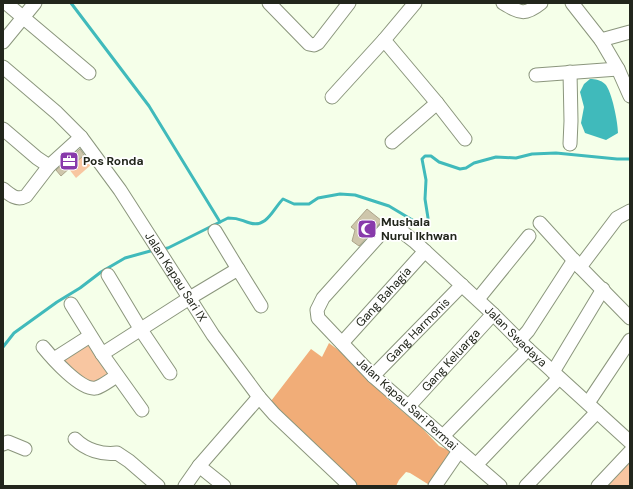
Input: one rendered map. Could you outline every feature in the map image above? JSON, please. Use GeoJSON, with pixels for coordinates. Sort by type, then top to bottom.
{"type":"FeatureCollection","features":[{"type":"Feature","properties":{"kind":"street"},"geometry":{"type":"LineString","coordinates":[[6,3],[89,73]]}},
{"type":"Feature","properties":{"kind":"street"},"geometry":{"type":"LineString","coordinates":[[3,42],[35,3]]}},
{"type":"Feature","properties":{"kind":"street"},"geometry":{"type":"LineString","coordinates":[[270,3],[309,44],[312,45],[318,43],[347,4]]}},
{"type":"Feature","properties":{"kind":"street"},"geometry":{"type":"LineString","coordinates":[[332,97],[384,40],[415,3]]}},
{"type":"Feature","properties":{"kind":"street"},"geometry":{"type":"LineString","coordinates":[[503,3],[519,12],[524,12],[535,8],[542,3]]}},
{"type":"Feature","properties":{"kind":"street"},"geometry":{"type":"LineString","coordinates":[[572,3],[601,40],[618,69],[630,96]]}},
{"type":"Feature","properties":{"kind":"street"},"geometry":{"type":"LineString","coordinates":[[601,40],[630,32]]}},
{"type":"Feature","properties":{"kind":"street"},"geometry":{"type":"LineString","coordinates":[[384,40],[437,103],[464,139]]}},
{"type":"Feature","properties":{"kind":"street","name":"Jalan Kapau Sari IX"},"geometry":{"type":"LineString","coordinates":[[3,67],[58,113],[81,137],[120,190],[213,335],[259,397],[274,414],[350,486]]}},
{"type":"Feature","properties":{"kind":"street"},"geometry":{"type":"LineString","coordinates":[[536,75],[618,69]]}},
{"type":"Feature","properties":{"kind":"street"},"geometry":{"type":"LineString","coordinates":[[570,72],[570,144]]}},
{"type":"Feature","properties":{"kind":"street"},"geometry":{"type":"LineString","coordinates":[[392,142],[437,103]]}},
{"type":"Feature","properties":{"kind":"street"},"geometry":{"type":"LineString","coordinates":[[3,129],[37,158],[49,166]]}},
{"type":"Feature","properties":{"kind":"street"},"geometry":{"type":"LineString","coordinates":[[3,189],[15,198],[22,198],[26,196],[49,166],[81,137]]}},
{"type":"Feature","properties":{"kind":"street"},"geometry":{"type":"LineString","coordinates":[[443,436],[523,345],[528,331],[577,264],[617,218],[630,211]]}},
{"type":"Feature","properties":{"kind":"street"},"geometry":{"type":"LineString","coordinates":[[540,223],[577,264],[630,318]]}},
{"type":"Feature","properties":{"kind":"street","name":"Jalan Swadaya"},"geometry":{"type":"LineString","coordinates":[[318,313],[320,302],[325,295],[386,228],[396,227],[478,299],[523,345],[630,442]]}},
{"type":"Feature","properties":{"kind":"street"},"geometry":{"type":"LineString","coordinates":[[215,231],[261,306]]}},
{"type":"Feature","properties":{"kind":"street"},"geometry":{"type":"LineString","coordinates":[[478,299],[529,236]]}},
{"type":"Feature","properties":{"kind":"street","name":"Gang Bahagia"},"geometry":{"type":"LineString","coordinates":[[342,343],[425,251]]}},
{"type":"Feature","properties":{"kind":"street"},"geometry":{"type":"LineString","coordinates":[[102,354],[188,298],[238,269]]}},
{"type":"Feature","properties":{"kind":"street"},"geometry":{"type":"LineString","coordinates":[[108,275],[141,330],[170,373]]}},
{"type":"Feature","properties":{"kind":"street","name":"Gang Harmonis"},"geometry":{"type":"LineString","coordinates":[[373,376],[462,285]]}},
{"type":"Feature","properties":{"kind":"street"},"geometry":{"type":"LineString","coordinates":[[476,465],[556,375],[603,289]]}},
{"type":"Feature","properties":{"kind":"street"},"geometry":{"type":"LineString","coordinates":[[71,304],[102,354],[142,410]]}},
{"type":"Feature","properties":{"kind":"street","name":"Jalan Kapau Sari Permai"},"geometry":{"type":"LineString","coordinates":[[318,313],[342,343],[373,376],[500,486]]}},
{"type":"Feature","properties":{"kind":"street","name":"Gang Keluarga"},"geometry":{"type":"LineString","coordinates":[[409,406],[493,314]]}},
{"type":"Feature","properties":{"kind":"street"},"geometry":{"type":"LineString","coordinates":[[54,359],[90,336]]}},
{"type":"Feature","properties":{"kind":"street"},"geometry":{"type":"LineString","coordinates":[[526,486],[593,408],[630,340]]}},
{"type":"Feature","properties":{"kind":"street"},"geometry":{"type":"LineString","coordinates":[[43,347],[80,383],[86,386],[96,388],[118,376]]}},
{"type":"Feature","properties":{"kind":"street"},"geometry":{"type":"LineString","coordinates":[[185,486],[199,466],[259,397]]}},
{"type":"Feature","properties":{"kind":"street"},"geometry":{"type":"LineString","coordinates":[[75,439],[81,446],[92,450],[103,453],[117,453],[129,461],[158,486]]}},
{"type":"Feature","properties":{"kind":"street"},"geometry":{"type":"LineString","coordinates":[[3,444],[8,442],[25,449]]}},
{"type":"Feature","properties":{"kind":"street"},"geometry":{"type":"LineString","coordinates":[[435,486],[460,451]]}},
{"type":"Feature","properties":{"kind":"street"},"geometry":{"type":"LineString","coordinates":[[598,486],[630,452]]}},
{"type":"Feature","properties":{"kind":"street"},"geometry":{"type":"LineString","coordinates":[[199,466],[224,486]]}},
{"type":"Feature","properties":{"kind":"shaded area"},"geometry":{"type":"Polygon","coordinates":[[[84,155],[92,164],[76,178],[69,169],[84,155]]]}},
{"type":"Feature","properties":{"kind":"shaded area"},"geometry":{"type":"Polygon","coordinates":[[[88,340],[115,374],[96,386],[61,363],[61,357],[88,340]]]}},
{"type":"Feature","properties":{"kind":"shaded area"},"geometry":{"type":"Polygon","coordinates":[[[329,343],[350,359],[362,374],[389,400],[420,426],[439,446],[450,451],[454,455],[431,486],[406,472],[396,486],[354,486],[289,424],[271,401],[311,349],[322,357],[329,343]]]}},
{"type":"Feature","properties":{"kind":"shaded area"},"geometry":{"type":"Polygon","coordinates":[[[630,452],[630,486],[598,486],[630,452]]]}},
{"type":"Feature","properties":{"kind":"water"},"geometry":{"type":"Polygon","coordinates":[[[590,79],[602,82],[608,88],[616,115],[618,133],[606,140],[585,133],[581,123],[584,107],[580,92],[584,84],[590,79]]]}},
{"type":"Feature","properties":{"kind":"building","name":"Pos Ronda"},"geometry":{"type":"Polygon","coordinates":[[[80,149],[84,155],[61,176],[56,170],[80,149]]]}},
{"type":"Feature","properties":{"kind":"building","name":"Mushala Nurul Ikhwan"},"geometry":{"type":"Polygon","coordinates":[[[367,209],[382,221],[359,246],[352,241],[355,230],[351,227],[367,209]]]}},
{"type":"Feature","properties":{"kind":"waterway"},"geometry":{"type":"LineString","coordinates":[[71,3],[149,106],[220,222]]}},
{"type":"Feature","properties":{"kind":"waterway"},"geometry":{"type":"LineString","coordinates":[[162,249],[168,248],[228,218],[256,224],[261,223],[269,217],[283,199],[294,204],[309,204],[318,198],[340,194],[355,195],[389,206],[414,221],[426,223],[428,218],[425,199],[426,180],[422,159],[425,156],[431,156],[439,162],[460,169],[466,168],[474,163],[496,157],[516,158],[532,154],[556,153],[630,159]]}},
{"type":"Feature","properties":{"kind":"waterway"},"geometry":{"type":"LineString","coordinates":[[3,347],[14,333],[101,272],[125,258],[154,250]]}},
{"type":"Feature","properties":{"kind":"place","name":"Pos Ronda"},"geometry":{"type":"Point","coordinates":[69,161]}},
{"type":"Feature","properties":{"kind":"place","name":"Mushala Nurul Ikhwan"},"geometry":{"type":"Point","coordinates":[367,229]}}]}
